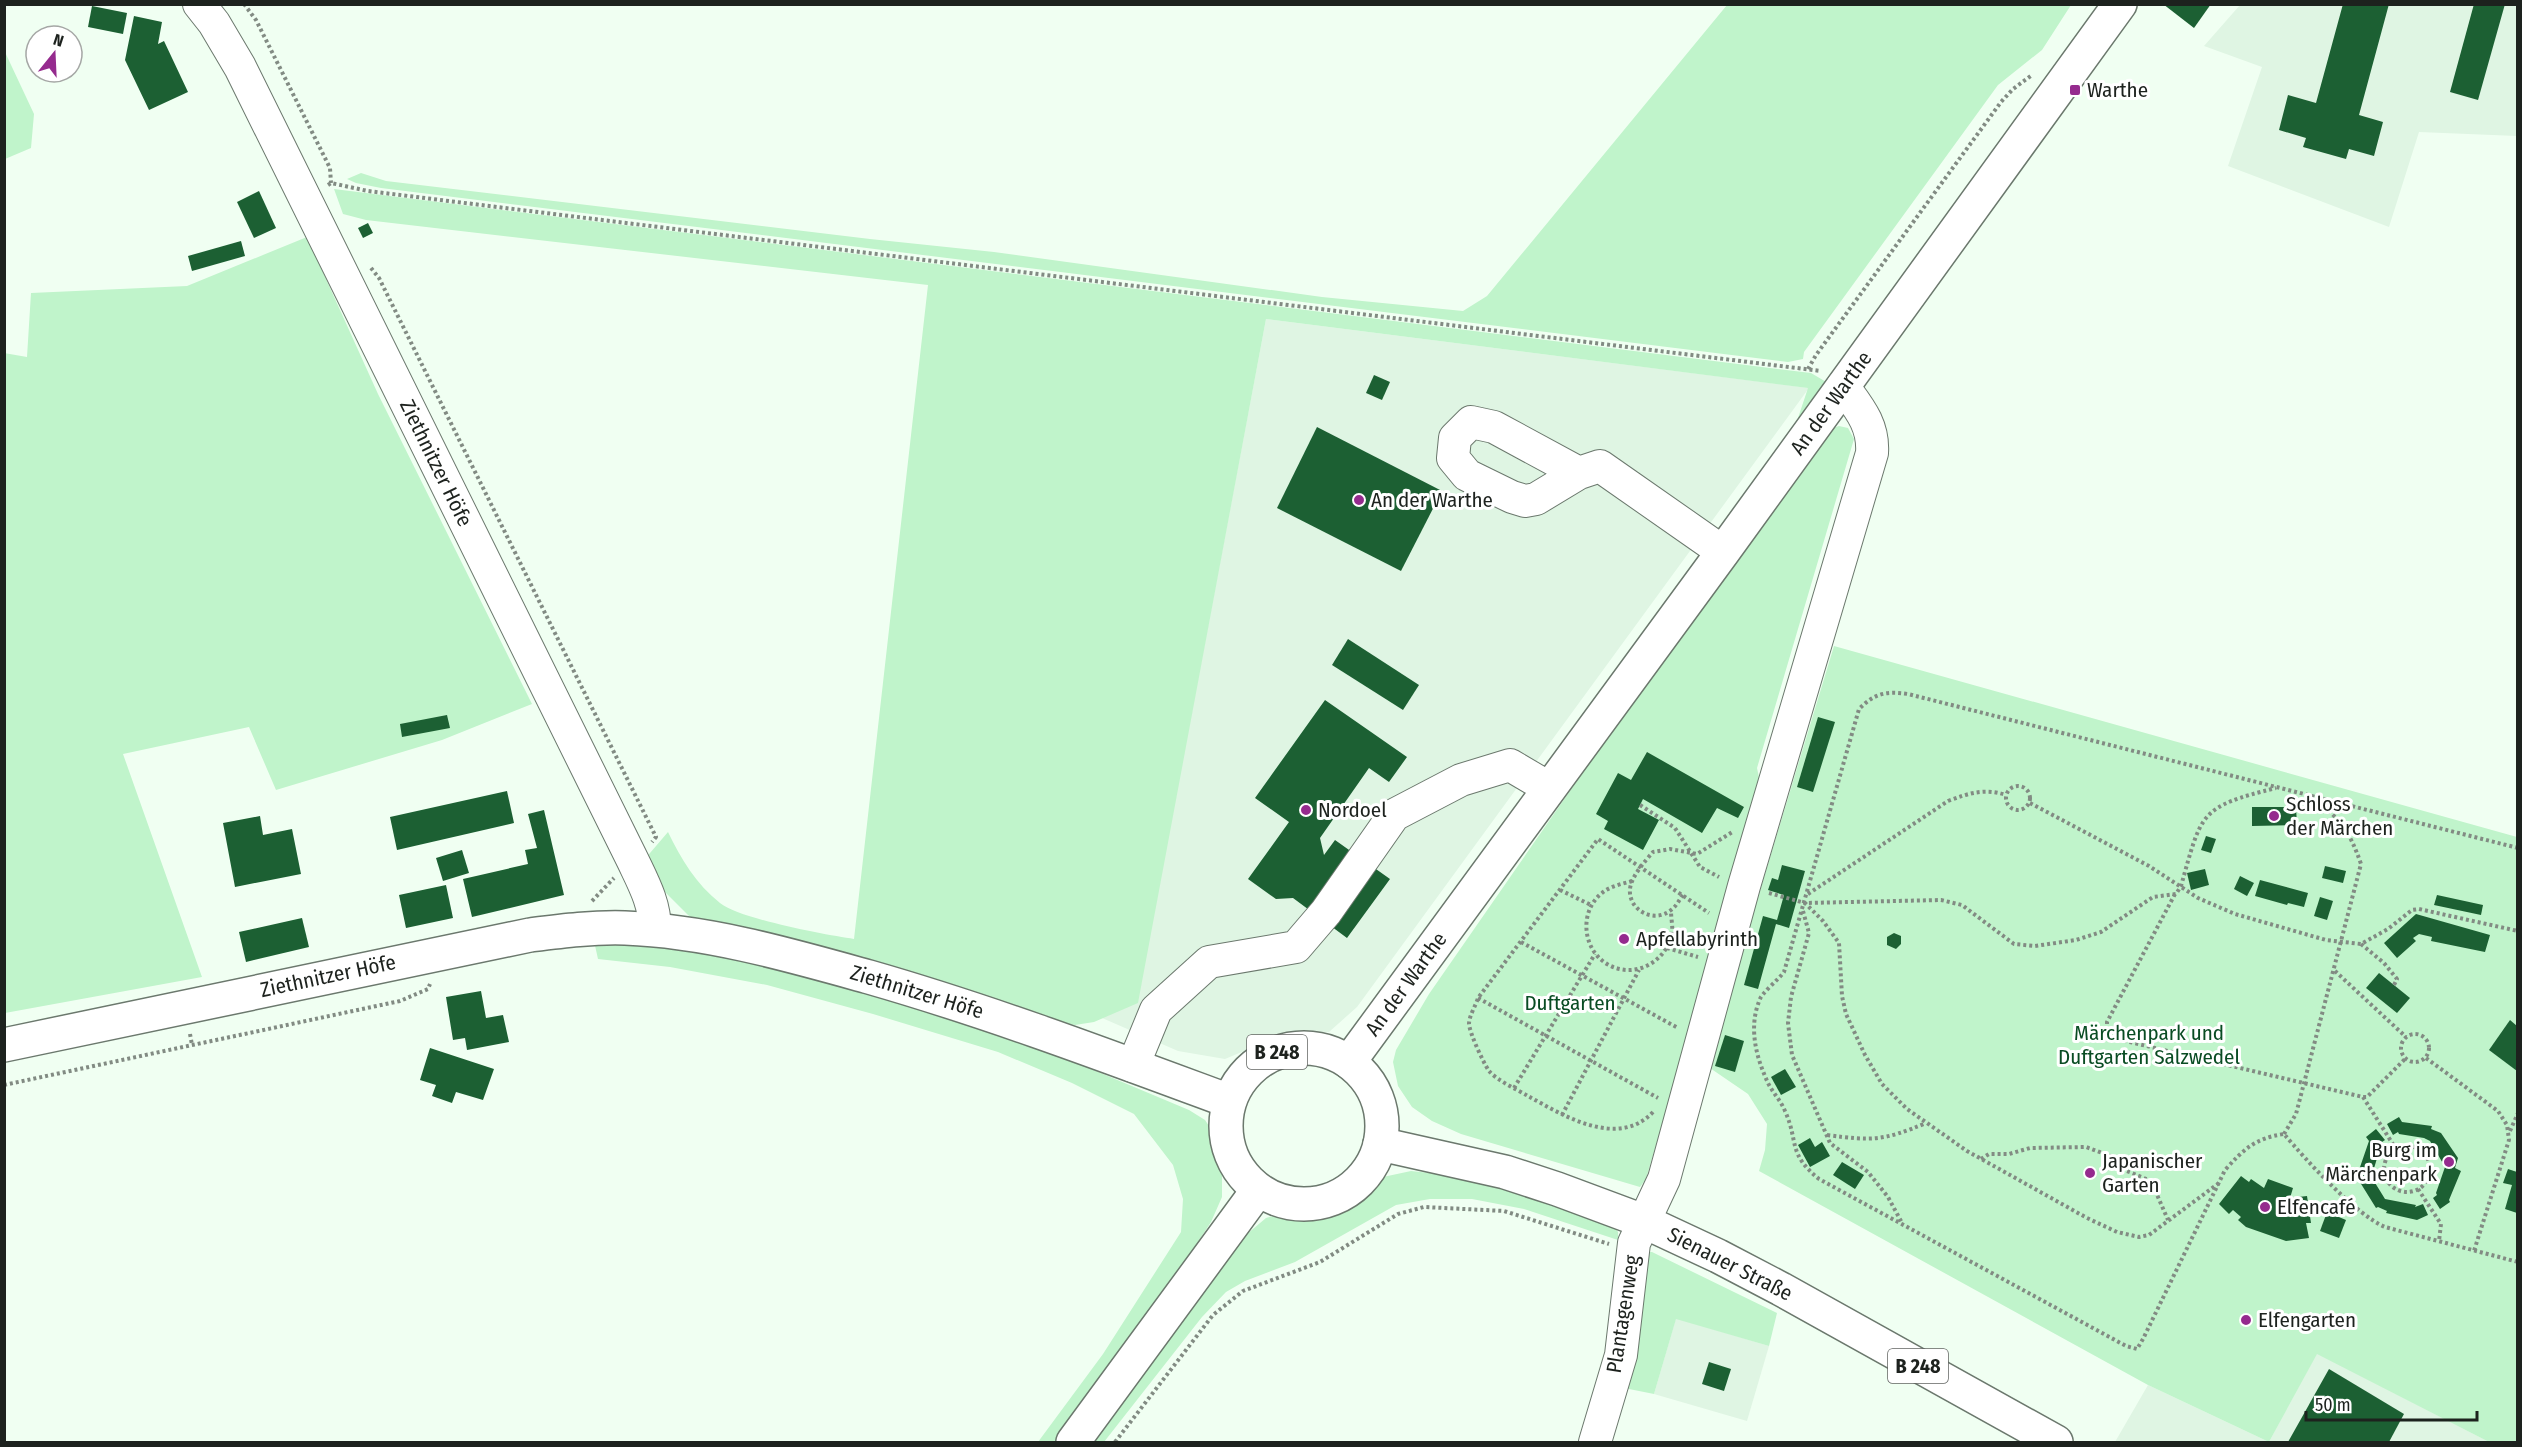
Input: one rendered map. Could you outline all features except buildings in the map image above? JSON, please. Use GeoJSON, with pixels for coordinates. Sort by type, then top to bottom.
{"type":"FeatureCollection","features":[{"type":"Feature","properties":{"kind":"main road","name":"An der Warthe"},"geometry":{"type":"LineString","coordinates":[[1349,1062],[1723,552],[2120,4]]}},
{"type":"Feature","properties":{"kind":"main road","name":"Ziethnitzer Höfe"},"geometry":{"type":"LineString","coordinates":[[4,1045],[530,935],[603,928],[655,930],[715,940],[852,973],[1004,1018],[1229,1101]]}},
{"type":"Feature","properties":{"kind":"main road","name":"B 248"},"geometry":{"type":"LineString","coordinates":[[1303,1047],[1327,1051],[1349,1062],[1366,1077],[1377,1097],[1382,1120],[1380,1144],[1372,1164],[1359,1181],[1342,1194],[1321,1202],[1299,1204],[1278,1200],[1258,1190],[1241,1172],[1229,1151],[1225,1126],[1229,1101],[1240,1080],[1257,1062],[1279,1051],[1303,1047]]}},
{"type":"Feature","properties":{"kind":"main road","name":"Sienauer Straße"},"geometry":{"type":"LineString","coordinates":[[1380,1144],[1505,1172],[1643,1221],[1773,1285],[2056,1443]]}},
{"type":"Feature","properties":{"kind":"main road"},"geometry":{"type":"LineString","coordinates":[[1073,1443],[1258,1190]]}},
{"type":"Feature","properties":{"kind":"street","name":"Ziethnitzer Höfe"},"geometry":{"type":"LineString","coordinates":[[199,4],[214,23],[317,194],[651,899],[655,912],[655,930]]}},
{"type":"Feature","properties":{"kind":"street","name":"Plantagenweg"},"geometry":{"type":"LineString","coordinates":[[1595,1443],[1622,1355],[1632,1252],[1643,1221],[1664,1179],[1744,886],[1872,453],[1873,440],[1868,423],[1843,386]]}},
{"type":"Feature","properties":{"kind":"street"},"geometry":{"type":"LineString","coordinates":[[1579,473],[1600,466],[1723,552]]}},
{"type":"Feature","properties":{"kind":"street"},"geometry":{"type":"LineString","coordinates":[[1133,1066],[1156,1010],[1209,962],[1296,947],[1326,912],[1394,815],[1461,780],[1510,765],[1549,788]]}},
{"type":"Feature","properties":{"kind":"path"},"geometry":{"type":"LineString","coordinates":[[244,4],[256,20],[330,168],[331,183]]}},
{"type":"Feature","properties":{"kind":"path"},"geometry":{"type":"LineString","coordinates":[[1808,369],[2001,102],[2029,77]]}},
{"type":"Feature","properties":{"kind":"path"},"geometry":{"type":"LineString","coordinates":[[317,194],[331,183]]}},
{"type":"Feature","properties":{"kind":"path"},"geometry":{"type":"LineString","coordinates":[[317,194],[331,183]]}},
{"type":"Feature","properties":{"kind":"path"},"geometry":{"type":"LineString","coordinates":[[331,183],[368,191],[439,200],[1808,369],[1821,371],[1843,386]]}},
{"type":"Feature","properties":{"kind":"path"},"geometry":{"type":"LineString","coordinates":[[365,260],[379,278],[656,837],[648,848],[633,861]]}},
{"type":"Feature","properties":{"kind":"path"},"geometry":{"type":"LineString","coordinates":[[2284,1134],[2271,1136],[2245,1147],[2224,1170],[2137,1349],[2126,1346],[1819,1179],[1803,1166],[1795,1150],[1785,1112],[1768,1084],[1754,1046],[1755,1019],[1760,996],[1774,985],[1784,972],[1859,709],[1869,699],[1889,691],[1908,693],[2517,848]]}},
{"type":"Feature","properties":{"kind":"path"},"geometry":{"type":"LineString","coordinates":[[2022,787],[2030,795],[2030,803],[2020,810],[2012,809],[2007,803],[2006,795],[2011,788],[2022,787]]}},
{"type":"Feature","properties":{"kind":"path"},"geometry":{"type":"LineString","coordinates":[[2277,788],[2233,798],[2209,812],[2198,828],[2181,886],[2107,1022],[2107,1032],[2117,1039],[2363,1097],[2367,1097],[2406,1058]]}},
{"type":"Feature","properties":{"kind":"path"},"geometry":{"type":"LineString","coordinates":[[1807,894],[1948,801],[1973,792],[1995,791],[2006,795]]}},
{"type":"Feature","properties":{"kind":"path"},"geometry":{"type":"LineString","coordinates":[[2284,1134],[2296,1114],[2361,864],[2352,838],[2336,817],[2314,798]]}},
{"type":"Feature","properties":{"kind":"path"},"geometry":{"type":"LineString","coordinates":[[2030,803],[2149,866],[2198,898],[2235,914],[2342,944],[2361,944],[2388,929],[2412,910],[2419,909],[2517,931]]}},
{"type":"Feature","properties":{"kind":"path"},"geometry":{"type":"LineString","coordinates":[[1640,805],[1675,828],[1690,854],[1708,873],[1805,903],[1941,900],[1962,905],[2014,944],[2035,946],[2076,940],[2100,932],[2153,897],[2176,894]]}},
{"type":"Feature","properties":{"kind":"path"},"geometry":{"type":"LineString","coordinates":[[1683,895],[1671,910],[1656,916],[1640,911],[1631,897],[1633,881],[1650,855],[1657,851],[1670,849],[1697,854],[1728,833],[1737,830],[1760,834]]}},
{"type":"Feature","properties":{"kind":"path"},"geometry":{"type":"LineString","coordinates":[[1662,1089],[1654,1112],[1644,1123],[1628,1128],[1598,1128],[1562,1115],[1514,1088],[1490,1071],[1477,1047],[1469,1023],[1478,998],[1598,839],[1714,916]]}},
{"type":"Feature","properties":{"kind":"path"},"geometry":{"type":"LineString","coordinates":[[1633,881],[1602,893],[1591,905],[1586,922],[1587,938],[1595,954],[1608,965],[1624,970],[1639,970],[1656,961],[1667,948],[1672,932],[1671,910]]}},
{"type":"Feature","properties":{"kind":"path"},"geometry":{"type":"LineString","coordinates":[[1560,890],[1591,905]]}},
{"type":"Feature","properties":{"kind":"path"},"geometry":{"type":"LineString","coordinates":[[1805,903],[1823,921],[1839,944],[1842,996],[1846,1014],[1865,1055],[1882,1084],[1907,1109],[1926,1123],[1981,1159],[2087,1218],[2117,1232],[2139,1237],[2149,1235],[2219,1182]]}},
{"type":"Feature","properties":{"kind":"path"},"geometry":{"type":"LineString","coordinates":[[1803,910],[1809,933],[1791,997],[1788,1023],[1792,1055],[1826,1135],[1836,1147],[1868,1172],[1888,1197],[1903,1225]]}},
{"type":"Feature","properties":{"kind":"path"},"geometry":{"type":"LineString","coordinates":[[1521,942],[1680,1029],[1683,1019]]}},
{"type":"Feature","properties":{"kind":"path"},"geometry":{"type":"LineString","coordinates":[[2361,944],[2391,971],[2397,979],[2394,985]]}},
{"type":"Feature","properties":{"kind":"path"},"geometry":{"type":"LineString","coordinates":[[1667,948],[1702,958]]}},
{"type":"Feature","properties":{"kind":"path"},"geometry":{"type":"LineString","coordinates":[[4,1085],[400,1001],[428,989],[435,975],[436,954]]}},
{"type":"Feature","properties":{"kind":"path"},"geometry":{"type":"LineString","coordinates":[[1514,1088],[1595,954]]}},
{"type":"Feature","properties":{"kind":"path"},"geometry":{"type":"LineString","coordinates":[[1562,1115],[1639,970]]}},
{"type":"Feature","properties":{"kind":"path"},"geometry":{"type":"LineString","coordinates":[[2335,970],[2406,1038]]}},
{"type":"Feature","properties":{"kind":"path"},"geometry":{"type":"LineString","coordinates":[[1478,998],[1659,1099]]}},
{"type":"Feature","properties":{"kind":"path"},"geometry":{"type":"LineString","coordinates":[[2406,1058],[2402,1046],[2406,1038],[2415,1034],[2424,1037],[2429,1045],[2426,1058]]}},
{"type":"Feature","properties":{"kind":"path"},"geometry":{"type":"LineString","coordinates":[[2406,1058],[2418,1062],[2426,1058]]}},
{"type":"Feature","properties":{"kind":"path"},"geometry":{"type":"LineString","coordinates":[[2426,1058],[2498,1111],[2509,1131]]}},
{"type":"Feature","properties":{"kind":"path"},"geometry":{"type":"LineString","coordinates":[[2363,1097],[2396,1149]]}},
{"type":"Feature","properties":{"kind":"path"},"geometry":{"type":"LineString","coordinates":[[2474,1251],[2509,1140],[2509,1131],[2517,1113]]}},
{"type":"Feature","properties":{"kind":"path"},"geometry":{"type":"LineString","coordinates":[[1826,1135],[1868,1141],[1895,1136],[1926,1123]]}},
{"type":"Feature","properties":{"kind":"path"},"geometry":{"type":"LineString","coordinates":[[2284,1134],[2301,1154],[2370,1221],[2517,1262]]}},
{"type":"Feature","properties":{"kind":"path"},"geometry":{"type":"LineString","coordinates":[[2404,1146],[2419,1149],[2429,1162],[2428,1178],[2418,1189],[2411,1192],[2397,1190],[2386,1180],[2384,1166],[2390,1153],[2396,1149],[2404,1146]]}},
{"type":"Feature","properties":{"kind":"path"},"geometry":{"type":"LineString","coordinates":[[1981,1159],[1989,1154],[2009,1154],[2030,1148],[2086,1147],[2095,1149],[2116,1159],[2130,1172],[2151,1181],[2169,1220]]}},
{"type":"Feature","properties":{"kind":"path"},"geometry":{"type":"LineString","coordinates":[[2418,1189],[2441,1224],[2439,1241]]}},
{"type":"Feature","properties":{"kind":"path"},"geometry":{"type":"LineString","coordinates":[[1115,1443],[1213,1315],[1244,1291],[1320,1262],[1398,1214],[1424,1207],[1504,1211],[1632,1252]]}},
{"type":"Feature","properties":{"kind":"shaded area"},"geometry":{"type":"Polygon","coordinates":[[[2240,5],[2517,5],[2517,136],[2419,132],[2389,227],[2228,166],[2262,67],[2204,46],[2240,5]]]}},
{"type":"Feature","properties":{"kind":"shaded area"},"geometry":{"type":"Polygon","coordinates":[[[1266,319],[1809,388],[1357,1007],[1329,1032],[1292,1031],[1225,1059],[1178,1051],[1086,1011],[1142,976],[1266,319]]]}},
{"type":"Feature","properties":{"kind":"shaded area"},"geometry":{"type":"Polygon","coordinates":[[[1676,1318],[1769,1346],[1747,1421],[1654,1394],[1676,1318]]]}},
{"type":"Feature","properties":{"kind":"shaded area"},"geometry":{"type":"Polygon","coordinates":[[[2317,1353],[2489,1442],[2269,1442],[2317,1353]]]}},
{"type":"Feature","properties":{"kind":"shaded area"},"geometry":{"type":"Polygon","coordinates":[[[2148,1385],[2269,1442],[2115,1442],[2148,1385]]]}},
{"type":"Feature","properties":{"kind":"green space"},"geometry":{"type":"Polygon","coordinates":[[[1727,5],[2071,5],[2042,50],[1998,85],[1804,352],[1803,359],[1788,362],[381,188],[347,179],[361,173],[386,181],[994,252],[1322,297],[1463,311],[1487,296],[1727,5]]]}},
{"type":"Feature","properties":{"kind":"green space"},"geometry":{"type":"Polygon","coordinates":[[[4,50],[34,114],[31,148],[5,159],[4,50]]]}},
{"type":"Feature","properties":{"kind":"green space"},"geometry":{"type":"Polygon","coordinates":[[[334,189],[1811,373],[1828,383],[1793,433],[1808,388],[1266,319],[1138,1003],[1094,1022],[1075,1025],[1044,1020],[692,919],[657,884],[644,860],[668,832],[696,879],[711,896],[730,909],[784,926],[854,939],[928,285],[366,220],[343,214],[334,189]]]}},
{"type":"Feature","properties":{"kind":"green space"},"geometry":{"type":"Polygon","coordinates":[[[307,237],[378,394],[532,704],[442,740],[276,790],[249,727],[123,754],[202,977],[5,1013],[4,353],[27,357],[31,293],[187,286],[307,237]]]}},
{"type":"Feature","properties":{"kind":"green space","name":"Duftgarten"},"geometry":{"type":"Polygon","coordinates":[[[1839,426],[1848,428],[1854,439],[1757,768],[1761,787],[1646,1179],[1640,1187],[1461,1134],[1432,1121],[1412,1107],[1398,1086],[1393,1062],[1396,1050],[1429,994],[1710,589],[1830,429],[1839,426]]]}},
{"type":"Feature","properties":{"kind":"green space","name":"Märchenpark und Duftgarten Salzwedel"},"geometry":{"type":"Polygon","coordinates":[[[1834,646],[2517,837],[2517,1442],[2489,1442],[2317,1354],[2269,1442],[2148,1385],[1759,1171],[1765,1150],[1767,1124],[1748,1094],[1707,1066],[1834,646]]]}},
{"type":"Feature","properties":{"kind":"green space"},"geometry":{"type":"Polygon","coordinates":[[[594,941],[683,946],[778,965],[1005,1033],[1189,1110],[1205,1120],[1213,1132],[1222,1164],[1222,1197],[1211,1222],[1147,1320],[1058,1442],[1038,1442],[1103,1354],[1181,1232],[1183,1199],[1173,1165],[1134,1114],[1072,1083],[998,1052],[767,985],[670,967],[598,959],[594,941]]]}},
{"type":"Feature","properties":{"kind":"green space"},"geometry":{"type":"Polygon","coordinates":[[[1411,1171],[1449,1175],[1504,1187],[1611,1222],[1618,1232],[1618,1240],[1524,1209],[1472,1199],[1430,1199],[1396,1205],[1295,1262],[1245,1281],[1226,1292],[1202,1317],[1104,1442],[1087,1442],[1202,1287],[1247,1234],[1266,1218],[1277,1215],[1295,1219],[1339,1209],[1367,1186],[1383,1177],[1411,1171]]]}},
{"type":"Feature","properties":{"kind":"green space"},"geometry":{"type":"Polygon","coordinates":[[[1645,1252],[1652,1252],[1777,1313],[1769,1346],[1676,1319],[1654,1394],[1619,1387],[1645,1252]]]}},
{"type":"Feature","properties":{"kind":"place","name":"Warthe"},"geometry":{"type":"Point","coordinates":[2075,90]}},
{"type":"Feature","properties":{"kind":"place","name":"An der Warthe"},"geometry":{"type":"Point","coordinates":[1359,500]}},
{"type":"Feature","properties":{"kind":"place","name":"Nordoel"},"geometry":{"type":"Point","coordinates":[1306,810]}},
{"type":"Feature","properties":{"kind":"place","name":"Schloss der Märchen"},"geometry":{"type":"Point","coordinates":[2274,816]}},
{"type":"Feature","properties":{"kind":"place","name":"Apfellabyrinth"},"geometry":{"type":"Point","coordinates":[1624,939]}},
{"type":"Feature","properties":{"kind":"place","name":"Burg im Märchenpark"},"geometry":{"type":"Point","coordinates":[2449,1162]}},
{"type":"Feature","properties":{"kind":"place","name":"Japanischer Garten"},"geometry":{"type":"Point","coordinates":[2090,1173]}},
{"type":"Feature","properties":{"kind":"place","name":"Elfencafé"},"geometry":{"type":"Point","coordinates":[2265,1207]}},
{"type":"Feature","properties":{"kind":"place","name":"Elfengarten"},"geometry":{"type":"Point","coordinates":[2246,1320]}}]}
